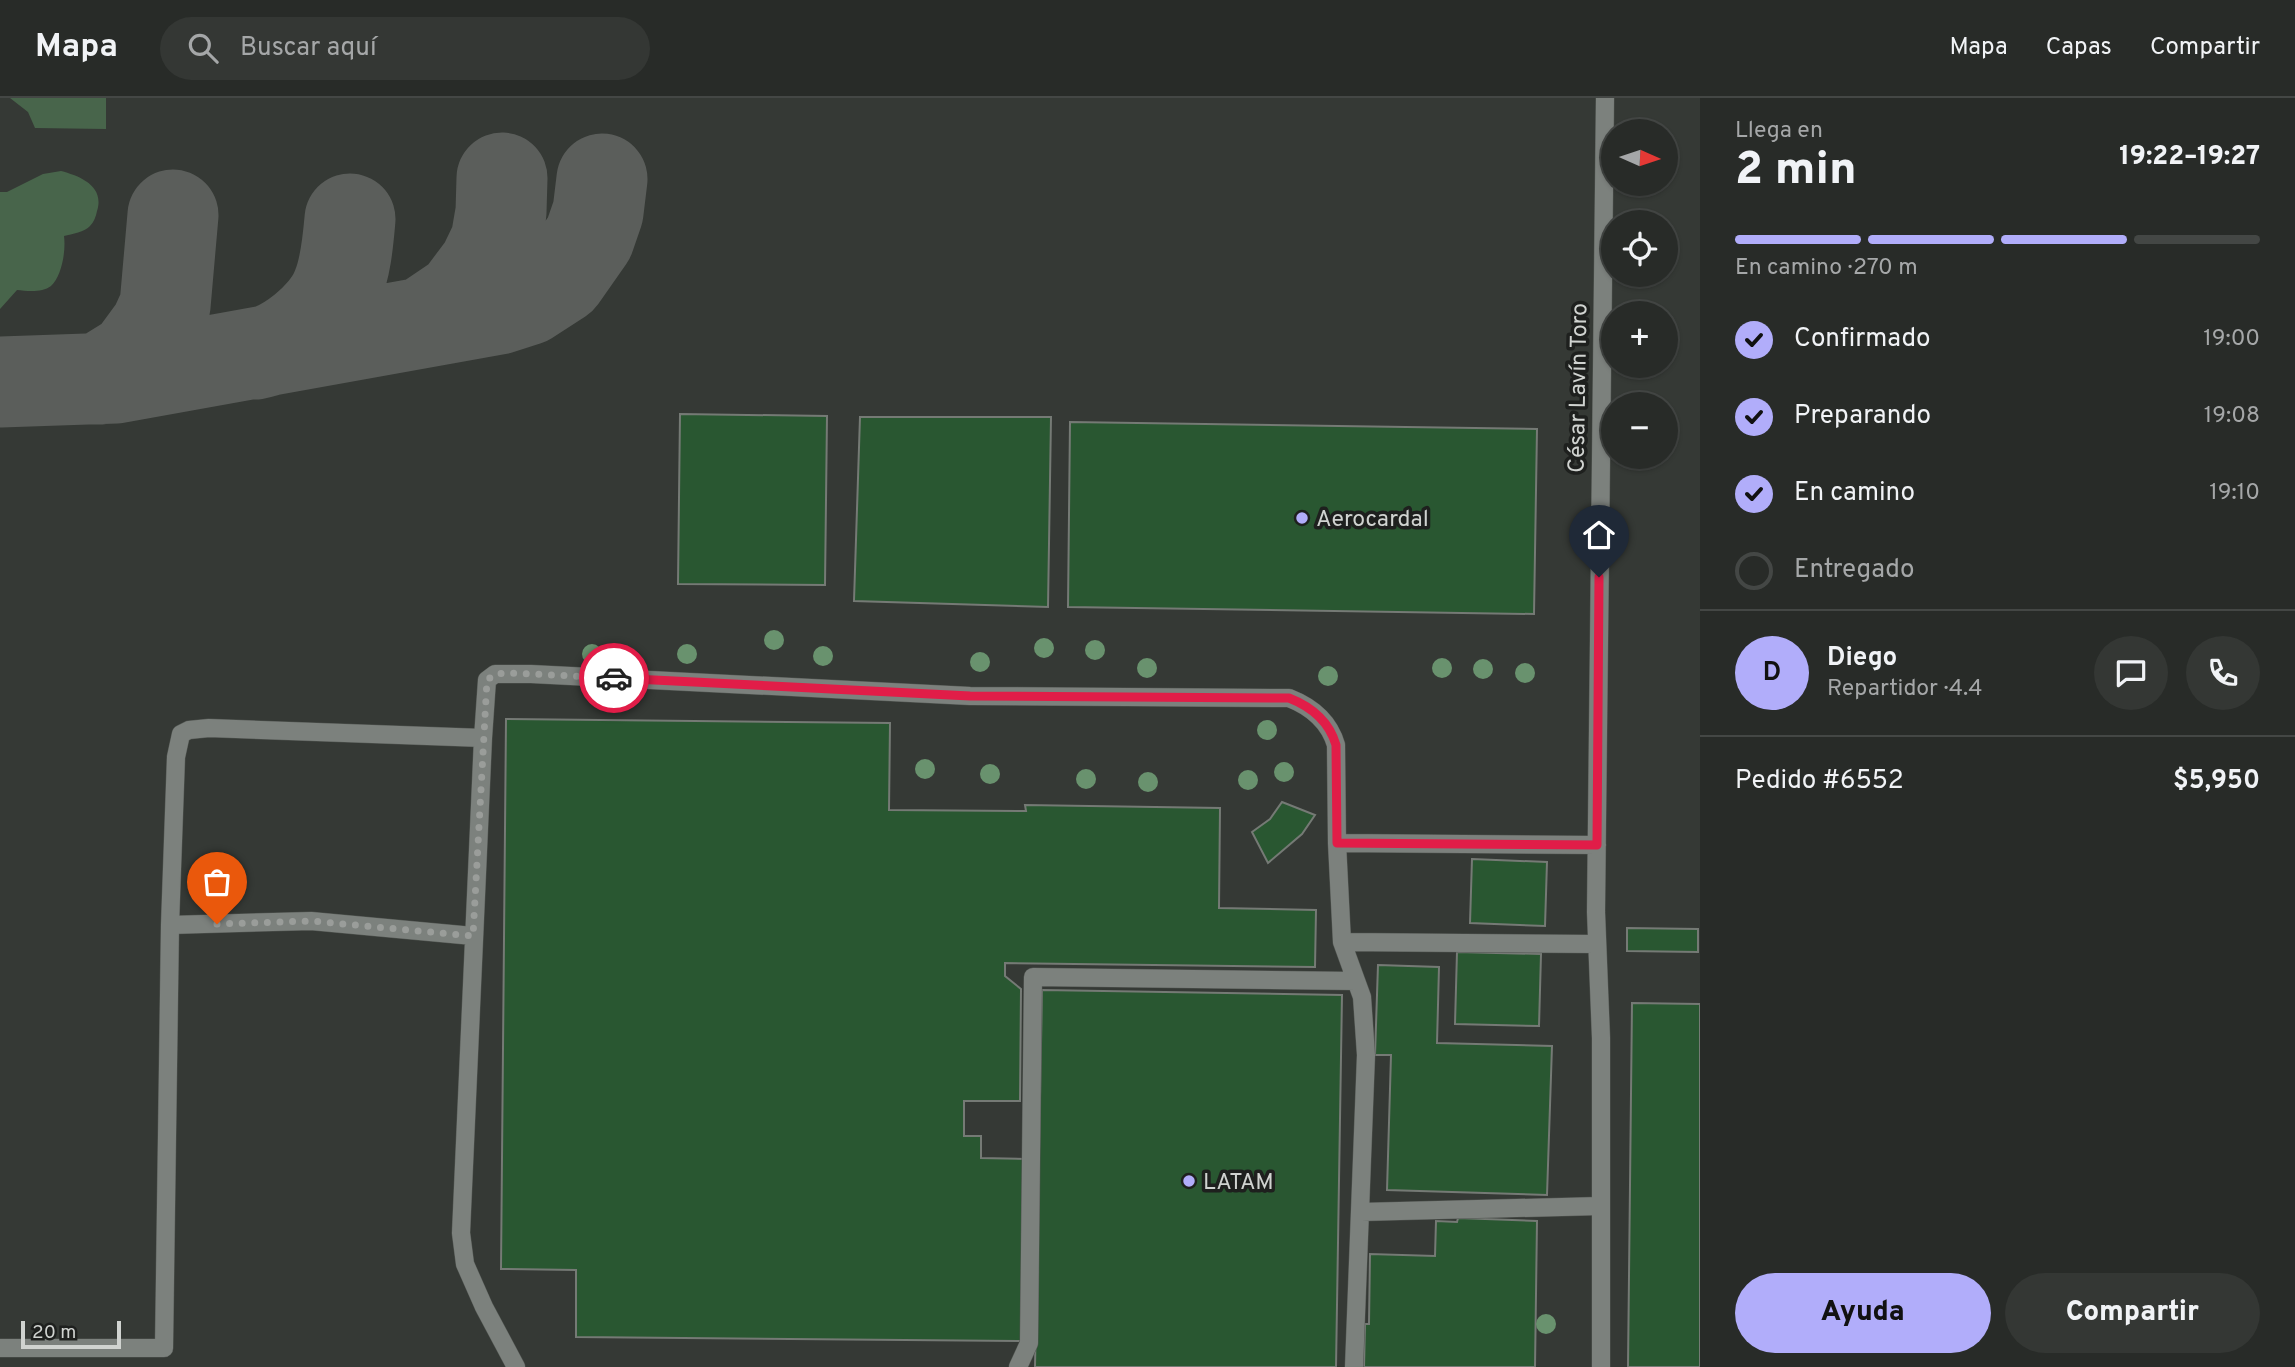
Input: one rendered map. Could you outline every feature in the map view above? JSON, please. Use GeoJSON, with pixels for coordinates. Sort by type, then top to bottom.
{"type":"FeatureCollection","features":[{"type":"Feature","properties":{"kind":"street","name":"César Lavín Toro"},"geometry":{"type":"LineString","coordinates":[[1601,1367],[1601,1038],[1596,944],[1605,98]]}},
{"type":"Feature","properties":{"kind":"street"},"geometry":{"type":"LineString","coordinates":[[516,1367],[465,1264],[461,1233],[483,738],[487,680],[495,674],[970,696],[1289,698],[1306,705],[1332,731],[1336,745],[1342,942],[1362,997],[1366,1055],[1354,1367]]}},
{"type":"Feature","properties":{"kind":"street"},"geometry":{"type":"LineString","coordinates":[[0,1348],[164,1348],[170,925],[176,757],[181,734],[189,730],[209,728],[483,738]]}},
{"type":"Feature","properties":{"kind":"street"},"geometry":{"type":"LineString","coordinates":[[1337,843],[1597,845]]}},
{"type":"Feature","properties":{"kind":"street"},"geometry":{"type":"LineString","coordinates":[[170,925],[311,921],[473,936]]}},
{"type":"Feature","properties":{"kind":"street"},"geometry":{"type":"LineString","coordinates":[[1342,942],[1596,944]]}},
{"type":"Feature","properties":{"kind":"street"},"geometry":{"type":"LineString","coordinates":[[1018,1367],[1030,1343],[1033,977],[1356,981]]}},
{"type":"Feature","properties":{"kind":"street"},"geometry":{"type":"LineString","coordinates":[[1362,1212],[1600,1206]]}},
{"type":"Feature","properties":{"kind":"green space"},"geometry":{"type":"Polygon","coordinates":[[[10,98],[106,98],[106,129],[35,128],[28,112],[10,98]]]}},
{"type":"Feature","properties":{"kind":"green space"},"geometry":{"type":"Polygon","coordinates":[[[61,171],[83,179],[94,189],[99,202],[95,219],[85,230],[64,236],[62,262],[58,276],[51,286],[39,291],[17,290],[0,309],[0,192],[7,192],[43,174],[61,171]]]}},
{"type":"Feature","properties":{"kind":"building"},"geometry":{"type":"Polygon","coordinates":[[[680,414],[827,416],[825,585],[678,584],[680,414]]]}},
{"type":"Feature","properties":{"kind":"building"},"geometry":{"type":"Polygon","coordinates":[[[860,417],[1051,417],[1048,607],[854,601],[860,417]]]}},
{"type":"Feature","properties":{"kind":"building","name":"Aerocardal"},"geometry":{"type":"Polygon","coordinates":[[[1070,422],[1537,429],[1534,614],[1068,607],[1070,422]]]}},
{"type":"Feature","properties":{"kind":"building"},"geometry":{"type":"Polygon","coordinates":[[[506,719],[890,723],[889,810],[1026,811],[1025,805],[1220,808],[1219,908],[1316,910],[1315,967],[1005,963],[1005,976],[1021,989],[1020,1101],[964,1101],[964,1136],[981,1136],[981,1158],[1027,1159],[1026,1341],[576,1337],[576,1270],[501,1269],[506,719]]]}},
{"type":"Feature","properties":{"kind":"building"},"geometry":{"type":"Polygon","coordinates":[[[1282,802],[1315,815],[1302,834],[1268,863],[1252,832],[1270,819],[1282,802]]]}},
{"type":"Feature","properties":{"kind":"building"},"geometry":{"type":"Polygon","coordinates":[[[1472,859],[1547,862],[1545,926],[1470,923],[1472,859]]]}},
{"type":"Feature","properties":{"kind":"building"},"geometry":{"type":"Polygon","coordinates":[[[1627,928],[1698,929],[1698,952],[1627,951],[1627,928]]]}},
{"type":"Feature","properties":{"kind":"building"},"geometry":{"type":"Polygon","coordinates":[[[1457,952],[1541,954],[1539,1026],[1455,1024],[1457,952]]]}},
{"type":"Feature","properties":{"kind":"building"},"geometry":{"type":"Polygon","coordinates":[[[1378,965],[1439,967],[1437,1043],[1552,1046],[1547,1195],[1387,1190],[1391,1055],[1375,1055],[1378,965]]]}},
{"type":"Feature","properties":{"kind":"building","name":"LATAM"},"geometry":{"type":"Polygon","coordinates":[[[1042,990],[1342,995],[1336,1367],[1035,1367],[1042,990]]]}},
{"type":"Feature","properties":{"kind":"building"},"geometry":{"type":"Polygon","coordinates":[[[1632,1003],[1700,1004],[1700,1367],[1628,1367],[1632,1003]]]}},
{"type":"Feature","properties":{"kind":"building"},"geometry":{"type":"Polygon","coordinates":[[[1458,1218],[1537,1221],[1535,1367],[1364,1367],[1365,1324],[1369,1324],[1370,1254],[1435,1256],[1436,1221],[1457,1222],[1458,1218]]]}},
{"type":"Feature","properties":{"kind":"taxiway"},"geometry":{"type":"LineString","coordinates":[[426,321],[460,298],[484,266],[496,241],[501,212],[502,178]]}},
{"type":"Feature","properties":{"kind":"taxiway"},"geometry":{"type":"LineString","coordinates":[[0,382],[116,378],[499,309],[527,300],[561,278],[589,238],[598,212],[602,179]]}},
{"type":"Feature","properties":{"kind":"taxiway"},"geometry":{"type":"LineString","coordinates":[[99,379],[133,358],[155,328],[165,306],[173,215]]}},
{"type":"Feature","properties":{"kind":"taxiway"},"geometry":{"type":"LineString","coordinates":[[255,354],[291,339],[314,320],[332,299],[343,271],[350,219]]}},
{"type":"Feature","properties":{"kind":"way so far"},"geometry":{"type":"LineString","coordinates":[[217,924],[311,921],[473,936],[487,680],[495,674],[511,673],[614,678]]}},
{"type":"Feature","properties":{"kind":"place","name":"Aerocardal"},"geometry":{"type":"Point","coordinates":[1302,518]}},
{"type":"Feature","properties":{"kind":"place","name":"LATAM"},"geometry":{"type":"Point","coordinates":[1189,1181]}},
{"type":"Feature","properties":{"kind":"route"},"geometry":{"type":"LineString","coordinates":[[614,678],[970,696],[1289,698],[1306,705],[1332,731],[1336,745],[1337,843],[1597,845],[1599,577]]}}]}
